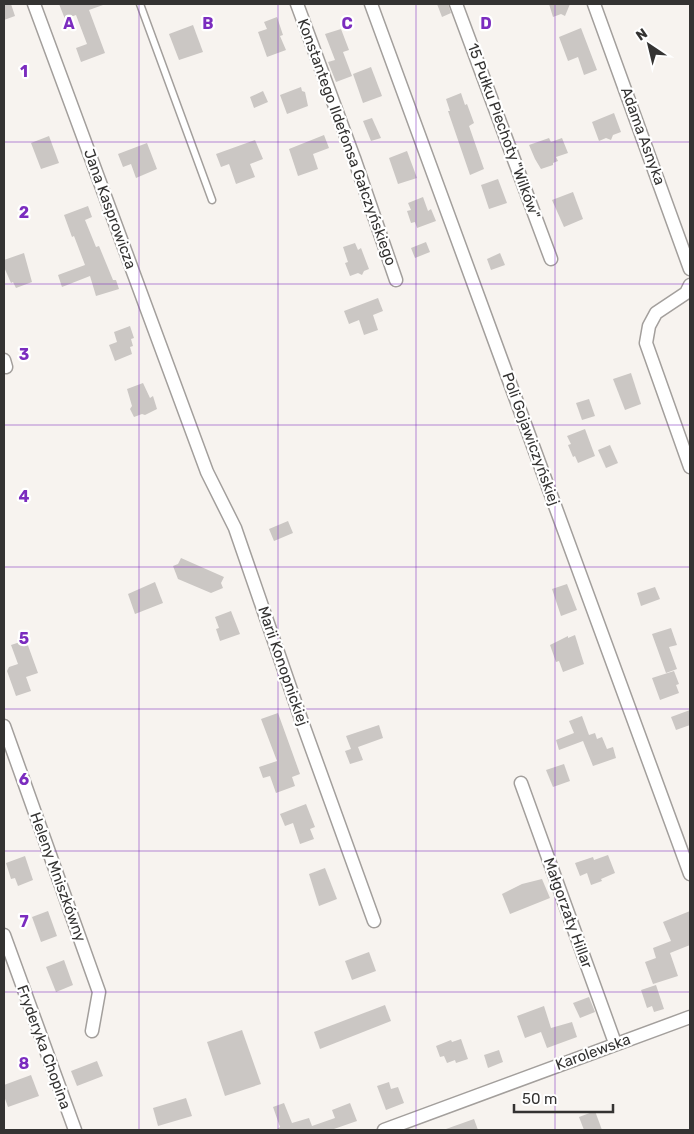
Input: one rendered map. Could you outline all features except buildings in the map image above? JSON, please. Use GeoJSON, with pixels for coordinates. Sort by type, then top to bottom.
{"type":"FeatureCollection","features":[{"type":"Feature","properties":{"kind":"street","name":"Jana Kasprowicza"},"geometry":{"type":"LineString","coordinates":[[34,4],[186,415]]}},
{"type":"Feature","properties":{"kind":"street","name":"Konstantego Ildefonsa Gałczyńskiego"},"geometry":{"type":"LineString","coordinates":[[298,4],[396,280]]}},
{"type":"Feature","properties":{"kind":"street","name":"Poli Gojawiczyńskiej"},"geometry":{"type":"LineString","coordinates":[[371,4],[690,874]]}},
{"type":"Feature","properties":{"kind":"street","name":"15 Pułku Piechoty \"Wilków\""},"geometry":{"type":"LineString","coordinates":[[456,4],[551,259]]}},
{"type":"Feature","properties":{"kind":"street","name":"Adama Asnyka"},"geometry":{"type":"LineString","coordinates":[[594,4],[690,269]]}},
{"type":"Feature","properties":{"kind":"street"},"geometry":{"type":"LineString","coordinates":[[690,285],[686,293],[656,313],[648,326],[646,344],[690,467]]}},
{"type":"Feature","properties":{"kind":"street","name":"Marii Konopnickiej"},"geometry":{"type":"LineString","coordinates":[[186,415],[207,472],[235,528],[301,719],[374,920]]}},
{"type":"Feature","properties":{"kind":"street","name":"Heleny Mniszkówny"},"geometry":{"type":"LineString","coordinates":[[4,726],[100,992],[92,1030]]}},
{"type":"Feature","properties":{"kind":"street","name":"Małgorzaty Hillar"},"geometry":{"type":"LineString","coordinates":[[521,783],[616,1043]]}},
{"type":"Feature","properties":{"kind":"street","name":"Fryderyka Chopina"},"geometry":{"type":"LineString","coordinates":[[4,935],[75,1130]]}},
{"type":"Feature","properties":{"kind":"street","name":"Karolewska"},"geometry":{"type":"LineString","coordinates":[[384,1130],[690,1017]]}},
{"type":"Feature","properties":{"kind":"lane"},"geometry":{"type":"LineString","coordinates":[[140,4],[212,200]]}}]}
